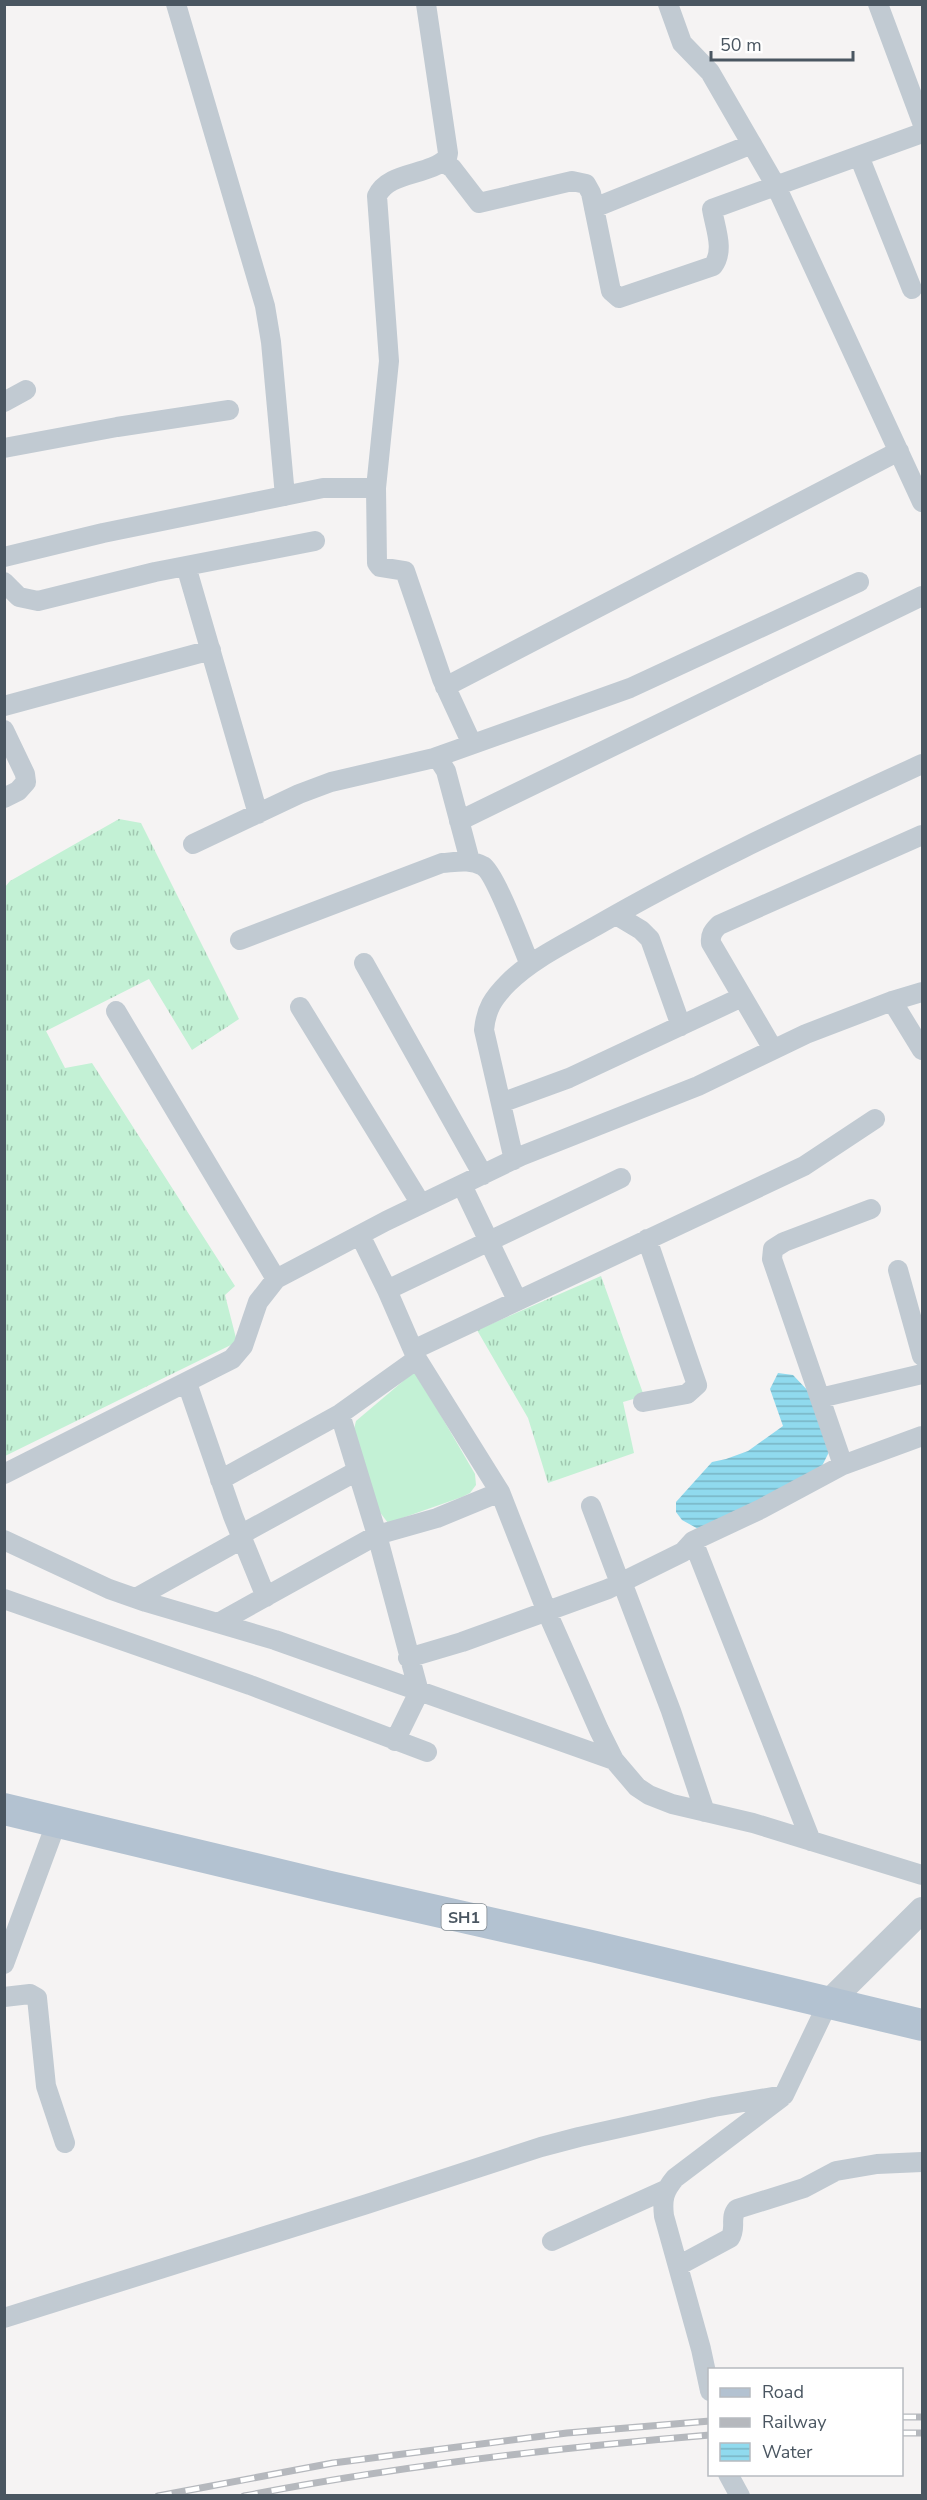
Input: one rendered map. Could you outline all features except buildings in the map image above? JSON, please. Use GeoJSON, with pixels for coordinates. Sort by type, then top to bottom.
{"type":"FeatureCollection","features":[{"type":"Feature","properties":{"kind":"main road","name":"SH1"},"geometry":{"type":"LineString","coordinates":[[4,1809],[922,2025]]}},
{"type":"Feature","properties":{"kind":"street"},"geometry":{"type":"LineString","coordinates":[[176,4],[265,306],[271,342],[285,496]]}},
{"type":"Feature","properties":{"kind":"street"},"geometry":{"type":"LineString","coordinates":[[426,4],[448,153],[443,162],[390,182],[380,190],[377,196],[389,361],[376,488],[378,565],[405,571],[445,687],[472,744]]}},
{"type":"Feature","properties":{"kind":"street"},"geometry":{"type":"LineString","coordinates":[[668,4],[682,43],[710,72],[777,186],[922,502]]}},
{"type":"Feature","properties":{"kind":"street"},"geometry":{"type":"LineString","coordinates":[[878,4],[922,122]]}},
{"type":"Feature","properties":{"kind":"street"},"geometry":{"type":"LineString","coordinates":[[443,162],[452,168],[479,203],[572,182],[586,184],[591,194],[611,291],[619,298],[712,266],[720,252],[712,209],[922,133]]}},
{"type":"Feature","properties":{"kind":"street"},"geometry":{"type":"LineString","coordinates":[[594,208],[752,144]]}},
{"type":"Feature","properties":{"kind":"street"},"geometry":{"type":"LineString","coordinates":[[859,156],[912,289]]}},
{"type":"Feature","properties":{"kind":"street"},"geometry":{"type":"LineString","coordinates":[[4,402],[26,390]]}},
{"type":"Feature","properties":{"kind":"street"},"geometry":{"type":"LineString","coordinates":[[4,448],[117,427],[229,410]]}},
{"type":"Feature","properties":{"kind":"street"},"geometry":{"type":"LineString","coordinates":[[445,687],[899,451]]}},
{"type":"Feature","properties":{"kind":"street"},"geometry":{"type":"LineString","coordinates":[[4,557],[103,533],[322,488],[376,488]]}},
{"type":"Feature","properties":{"kind":"street"},"geometry":{"type":"LineString","coordinates":[[4,567],[4,581],[19,597],[38,600],[186,566],[315,541]]}},
{"type":"Feature","properties":{"kind":"street"},"geometry":{"type":"LineString","coordinates":[[186,566],[258,814]]}},
{"type":"Feature","properties":{"kind":"street"},"geometry":{"type":"LineString","coordinates":[[193,844],[331,782],[434,758],[630,688],[859,582]]}},
{"type":"Feature","properties":{"kind":"street"},"geometry":{"type":"LineString","coordinates":[[459,821],[922,596]]}},
{"type":"Feature","properties":{"kind":"street"},"geometry":{"type":"LineString","coordinates":[[4,706],[211,650]]}},
{"type":"Feature","properties":{"kind":"street"},"geometry":{"type":"LineString","coordinates":[[4,730],[26,782],[18,791],[4,798]]}},
{"type":"Feature","properties":{"kind":"street"},"geometry":{"type":"LineString","coordinates":[[434,758],[443,765],[470,861]]}},
{"type":"Feature","properties":{"kind":"street"},"geometry":{"type":"LineString","coordinates":[[514,1160],[484,1030],[486,1012],[509,982],[530,965],[616,915],[766,837],[922,764]]}},
{"type":"Feature","properties":{"kind":"street"},"geometry":{"type":"LineString","coordinates":[[773,1049],[711,943],[710,937],[719,925],[922,835]]}},
{"type":"Feature","properties":{"kind":"street"},"geometry":{"type":"LineString","coordinates":[[240,940],[442,863],[470,861],[487,868],[530,965]]}},
{"type":"Feature","properties":{"kind":"street"},"geometry":{"type":"LineString","coordinates":[[616,915],[641,930],[650,939],[681,1026]]}},
{"type":"Feature","properties":{"kind":"street"},"geometry":{"type":"LineString","coordinates":[[364,963],[483,1174]]}},
{"type":"Feature","properties":{"kind":"street"},"geometry":{"type":"LineString","coordinates":[[4,1474],[232,1359],[243,1346],[258,1302],[276,1279],[421,1204],[514,1160],[698,1086],[773,1049],[892,1001],[922,992]]}},
{"type":"Feature","properties":{"kind":"street"},"geometry":{"type":"LineString","coordinates":[[501,1103],[569,1078],[742,997]]}},
{"type":"Feature","properties":{"kind":"street"},"geometry":{"type":"LineString","coordinates":[[892,1001],[922,1050]]}},
{"type":"Feature","properties":{"kind":"street"},"geometry":{"type":"LineString","coordinates":[[300,1007],[421,1204]]}},
{"type":"Feature","properties":{"kind":"street"},"geometry":{"type":"LineString","coordinates":[[116,1011],[276,1279]]}},
{"type":"Feature","properties":{"kind":"street"},"geometry":{"type":"LineString","coordinates":[[220,1480],[340,1414],[415,1354],[517,1300],[804,1166],[875,1119]]}},
{"type":"Feature","properties":{"kind":"street"},"geometry":{"type":"LineString","coordinates":[[387,1290],[621,1178]]}},
{"type":"Feature","properties":{"kind":"street"},"geometry":{"type":"LineString","coordinates":[[462,1185],[517,1300]]}},
{"type":"Feature","properties":{"kind":"street"},"geometry":{"type":"LineString","coordinates":[[843,1465],[772,1259],[773,1249],[784,1242],[871,1209]]}},
{"type":"Feature","properties":{"kind":"street"},"geometry":{"type":"LineString","coordinates":[[360,1235],[415,1354],[500,1492],[547,1612],[614,1760],[637,1787],[649,1796],[672,1804],[753,1823],[922,1875]]}},
{"type":"Feature","properties":{"kind":"street"},"geometry":{"type":"LineString","coordinates":[[643,1402],[687,1394],[697,1385],[647,1239]]}},
{"type":"Feature","properties":{"kind":"street"},"geometry":{"type":"LineString","coordinates":[[898,1270],[922,1356]]}},
{"type":"Feature","properties":{"kind":"street"},"geometry":{"type":"LineString","coordinates":[[820,1398],[922,1374]]}},
{"type":"Feature","properties":{"kind":"street"},"geometry":{"type":"LineString","coordinates":[[187,1383],[241,1537],[266,1597]]}},
{"type":"Feature","properties":{"kind":"street"},"geometry":{"type":"LineString","coordinates":[[340,1414],[376,1535],[418,1692],[394,1740]]}},
{"type":"Feature","properties":{"kind":"street"},"geometry":{"type":"LineString","coordinates":[[408,1658],[547,1612],[621,1582],[683,1552],[693,1541],[761,1509],[843,1465],[922,1436]]}},
{"type":"Feature","properties":{"kind":"street"},"geometry":{"type":"LineString","coordinates":[[136,1598],[357,1472]]}},
{"type":"Feature","properties":{"kind":"street"},"geometry":{"type":"LineString","coordinates":[[220,1622],[376,1535],[437,1518],[500,1492]]}},
{"type":"Feature","properties":{"kind":"street"},"geometry":{"type":"LineString","coordinates":[[591,1506],[671,1711],[705,1812]]}},
{"type":"Feature","properties":{"kind":"street"},"geometry":{"type":"LineString","coordinates":[[4,1540],[98,1584],[136,1598],[220,1622],[614,1760]]}},
{"type":"Feature","properties":{"kind":"street"},"geometry":{"type":"LineString","coordinates":[[693,1541],[811,1841]]}},
{"type":"Feature","properties":{"kind":"street"},"geometry":{"type":"LineString","coordinates":[[4,1599],[250,1685],[428,1752]]}},
{"type":"Feature","properties":{"kind":"street"},"geometry":{"type":"LineString","coordinates":[[4,1964],[57,1821]]}},
{"type":"Feature","properties":{"kind":"street"},"geometry":{"type":"LineString","coordinates":[[552,2241],[665,2190],[675,2178],[784,2095],[828,2002],[921,1913]]}},
{"type":"Feature","properties":{"kind":"street"},"geometry":{"type":"LineString","coordinates":[[4,1998],[30,1994],[37,1998],[46,2086],[65,2143]]}},
{"type":"Feature","properties":{"kind":"street"},"geometry":{"type":"LineString","coordinates":[[4,2318],[579,2136],[714,2107],[784,2095]]}},
{"type":"Feature","properties":{"kind":"street"},"geometry":{"type":"LineString","coordinates":[[678,2266],[730,2238],[733,2233],[732,2217],[737,2209],[804,2188],[836,2171],[877,2164],[922,2162]]}},
{"type":"Feature","properties":{"kind":"street"},"geometry":{"type":"LineString","coordinates":[[665,2190],[662,2203],[663,2216],[708,2383]]}},
{"type":"Feature","properties":{"kind":"street"},"geometry":{"type":"LineString","coordinates":[[729,2476],[740,2496]]}},
{"type":"Feature","properties":{"kind":"green space"},"geometry":{"type":"Polygon","coordinates":[[[119,819],[141,823],[239,1019],[192,1050],[149,979],[46,1031],[65,1068],[92,1063],[235,1286],[225,1295],[237,1342],[5,1456],[5,887],[10,881],[119,819]]]}},
{"type":"Feature","properties":{"kind":"green space"},"geometry":{"type":"Polygon","coordinates":[[[601,1276],[644,1396],[623,1402],[634,1453],[548,1483],[528,1418],[477,1330],[601,1276]]]}},
{"type":"Feature","properties":{"kind":"green space"},"geometry":{"type":"Polygon","coordinates":[[[415,1371],[475,1474],[476,1485],[470,1493],[462,1497],[388,1523],[376,1507],[352,1437],[356,1421],[415,1371]]]}},
{"type":"Feature","properties":{"kind":"water"},"geometry":{"type":"Polygon","coordinates":[[[778,1373],[793,1375],[811,1394],[830,1450],[820,1470],[700,1530],[682,1520],[676,1512],[676,1502],[712,1462],[748,1451],[783,1426],[770,1389],[778,1373]]]}},
{"type":"Feature","properties":{"kind":"railway"},"geometry":{"type":"LineString","coordinates":[[903,2417],[922,2417]]}},
{"type":"Feature","properties":{"kind":"railway"},"geometry":{"type":"LineString","coordinates":[[158,2496],[333,2463],[567,2433],[708,2421]]}},
{"type":"Feature","properties":{"kind":"railway"},"geometry":{"type":"LineString","coordinates":[[903,2433],[922,2433]]}},
{"type":"Feature","properties":{"kind":"railway"},"geometry":{"type":"LineString","coordinates":[[244,2496],[476,2459],[708,2435]]}}]}
